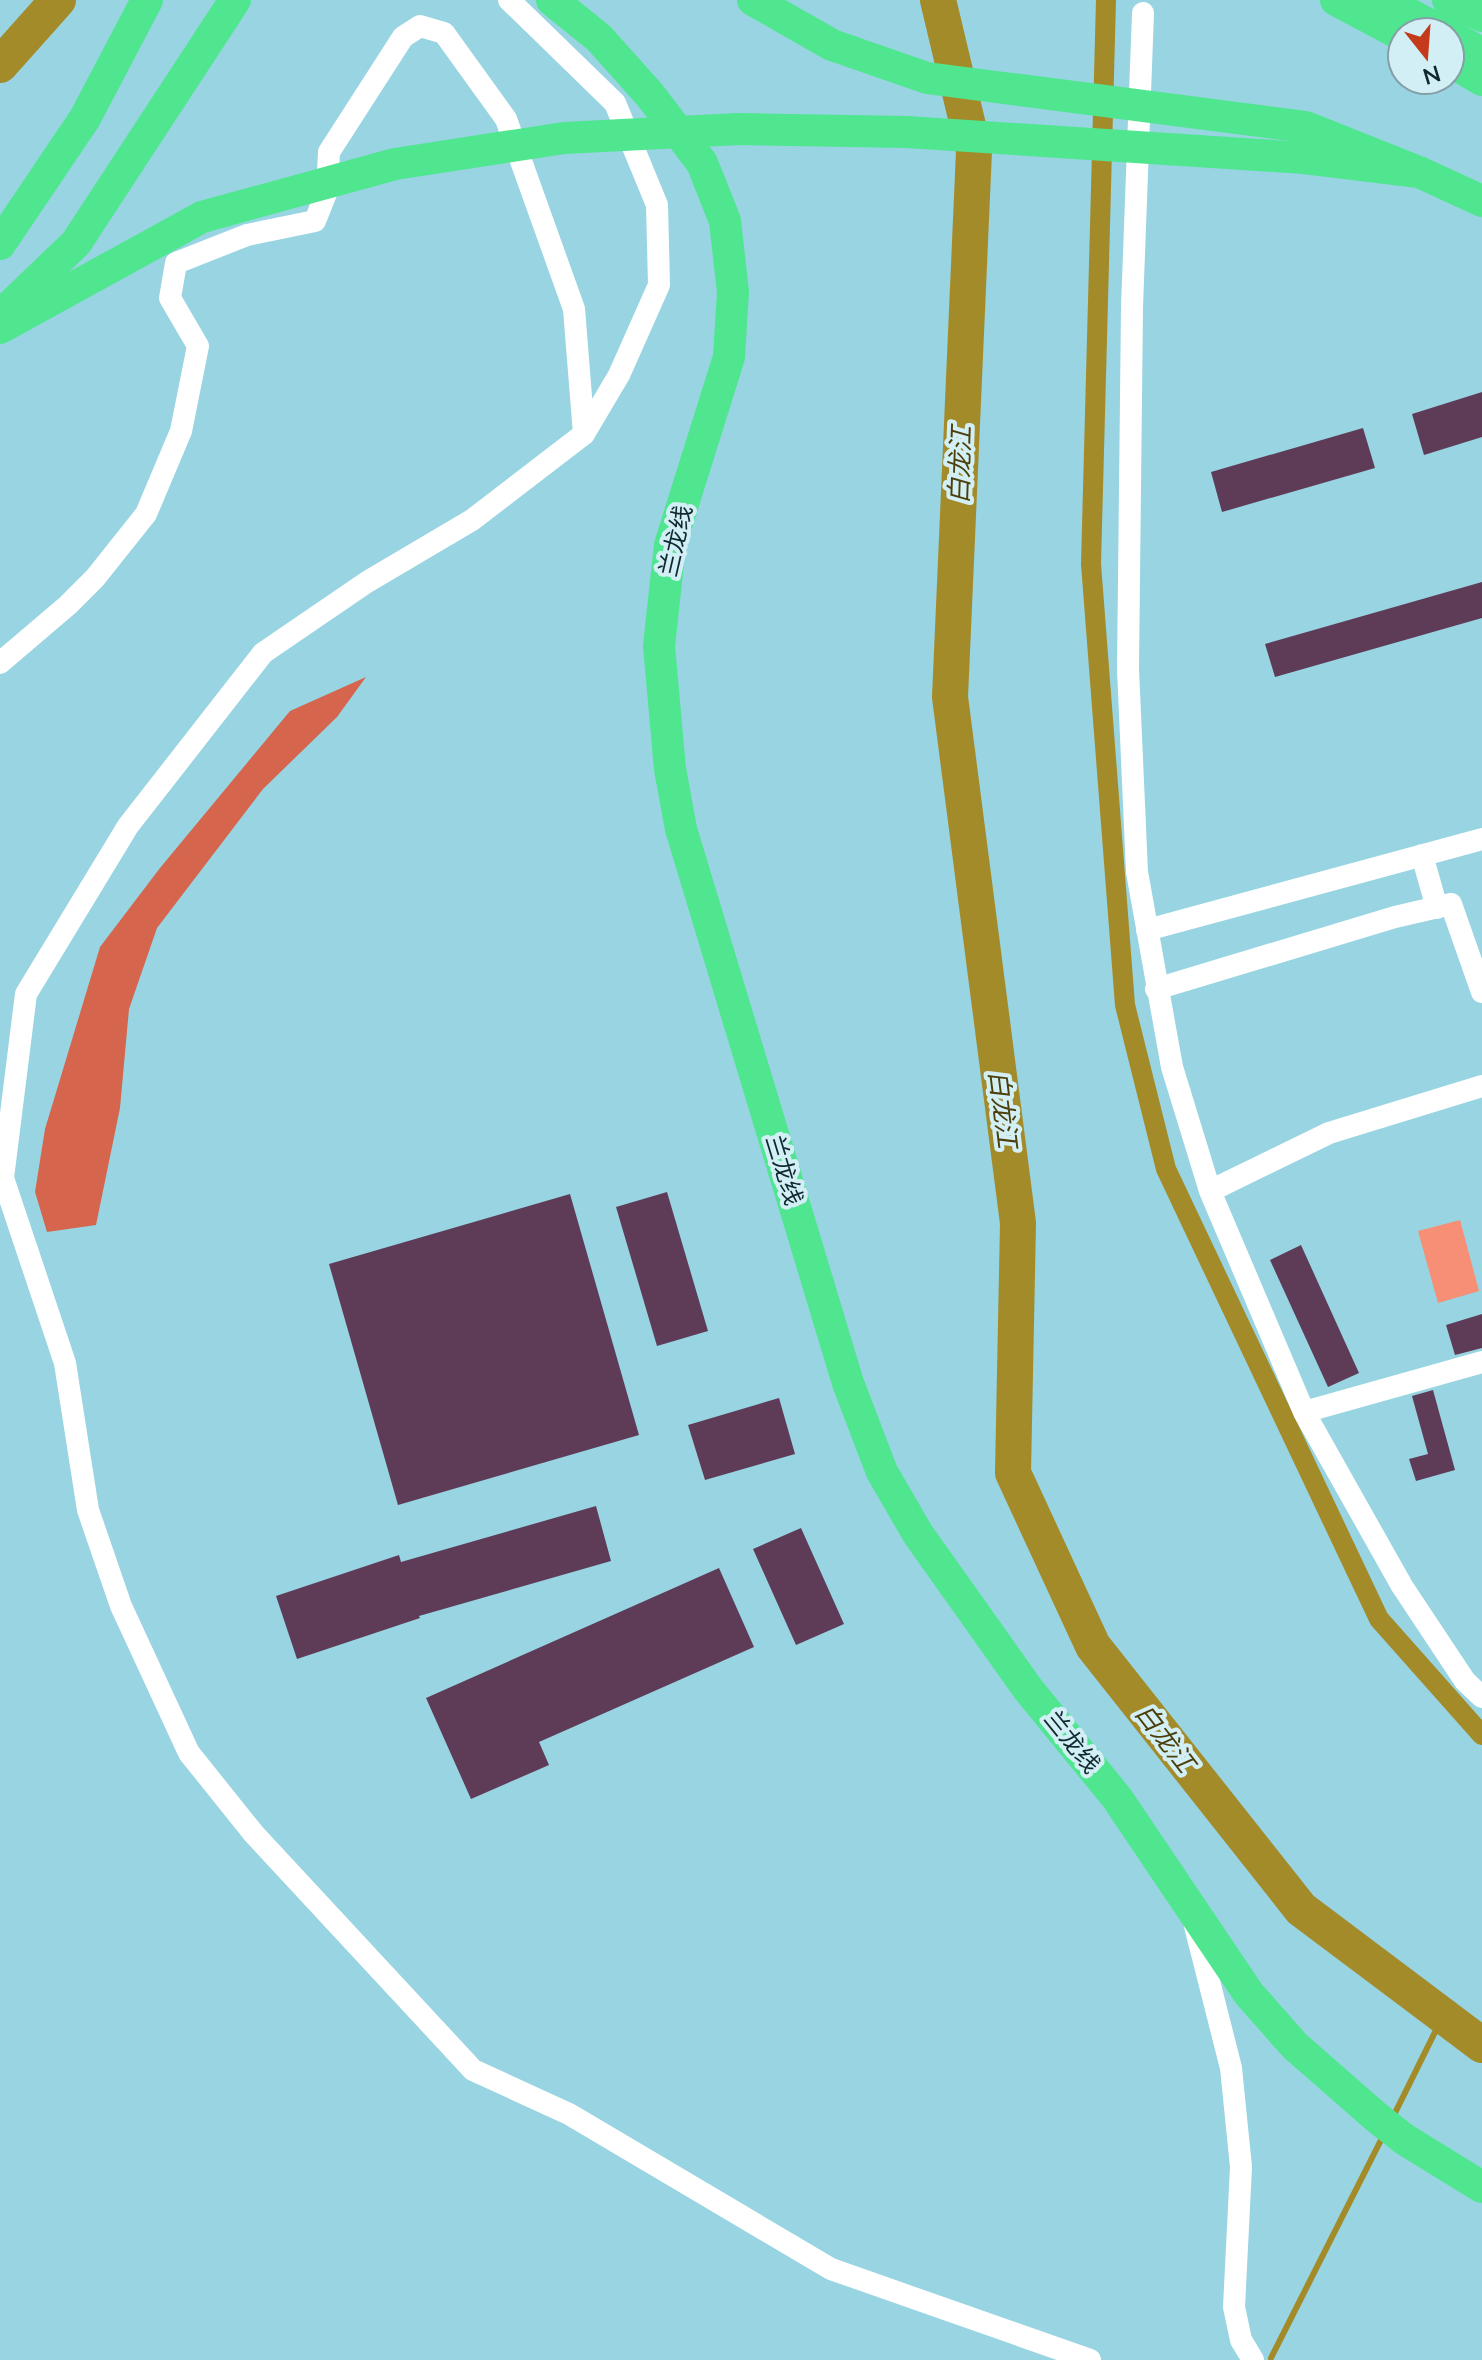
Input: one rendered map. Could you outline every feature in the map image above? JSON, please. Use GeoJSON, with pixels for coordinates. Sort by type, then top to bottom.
{"type":"FeatureCollection","features":[{"type":"Feature","properties":{"kind":"highway"},"geometry":{"type":"LineString","coordinates":[[0,244],[85,118],[147,0]]}},
{"type":"Feature","properties":{"kind":"highway"},"geometry":{"type":"LineString","coordinates":[[0,316],[76,243],[235,0]]}},
{"type":"Feature","properties":{"kind":"highway","name":"兰龙线"},"geometry":{"type":"LineString","coordinates":[[552,0],[599,38],[650,95],[702,163],[725,221],[733,292],[729,357],[670,545],[659,646],[670,769],[681,829],[848,1383],[882,1472],[918,1534],[1028,1689],[1117,1798],[1249,1994],[1295,2046],[1375,2116],[1404,2139],[1482,2187]]}},
{"type":"Feature","properties":{"kind":"highway"},"geometry":{"type":"LineString","coordinates":[[753,0],[832,45],[927,78],[1306,127],[1482,201]]}},
{"type":"Feature","properties":{"kind":"highway"},"geometry":{"type":"LineString","coordinates":[[1336,0],[1386,27]]}},
{"type":"Feature","properties":{"kind":"highway"},"geometry":{"type":"LineString","coordinates":[[1383,0],[1413,16]]}},
{"type":"Feature","properties":{"kind":"highway"},"geometry":{"type":"LineString","coordinates":[[1448,0],[1482,16]]}},
{"type":"Feature","properties":{"kind":"highway"},"geometry":{"type":"LineString","coordinates":[[0,328],[202,217],[395,164],[564,138],[739,129],[907,132],[1304,158],[1419,172]]}},
{"type":"Feature","properties":{"kind":"street"},"geometry":{"type":"LineString","coordinates":[[509,0],[615,103],[657,205],[659,285],[619,375],[584,434],[472,520],[367,582],[263,653],[128,826],[26,994],[3,1178],[65,1363],[88,1510],[121,1606],[189,1753],[254,1834],[473,2070],[569,2114],[831,2269],[1090,2360]]}},
{"type":"Feature","properties":{"kind":"street"},"geometry":{"type":"LineString","coordinates":[[1143,13],[1132,307],[1128,669],[1137,872],[1156,989],[1172,1067],[1210,1191],[1304,1412],[1402,1586],[1465,1681],[1482,1697]]}},
{"type":"Feature","properties":{"kind":"street"},"geometry":{"type":"LineString","coordinates":[[0,663],[95,578],[146,514],[181,431],[198,346],[170,298],[176,263],[247,235],[315,221],[327,191],[329,152],[403,37],[420,26],[444,33],[506,119],[574,309],[584,434]]}},
{"type":"Feature","properties":{"kind":"street"},"geometry":{"type":"LineString","coordinates":[[1147,930],[1482,839]]}},
{"type":"Feature","properties":{"kind":"street"},"geometry":{"type":"LineString","coordinates":[[1422,855],[1437,908]]}},
{"type":"Feature","properties":{"kind":"street"},"geometry":{"type":"LineString","coordinates":[[1156,989],[1395,917],[1451,904],[1482,989]]}},
{"type":"Feature","properties":{"kind":"street"},"geometry":{"type":"LineString","coordinates":[[1210,1191],[1329,1133],[1482,1086]]}},
{"type":"Feature","properties":{"kind":"street"},"geometry":{"type":"LineString","coordinates":[[1304,1412],[1482,1362]]}},
{"type":"Feature","properties":{"kind":"street"},"geometry":{"type":"LineString","coordinates":[[1190,1905],[1231,2068],[1241,2167],[1234,2307],[1241,2340],[1253,2360]]}},
{"type":"Feature","properties":{"kind":"shaded area"},"geometry":{"type":"Polygon","coordinates":[[[366,677],[337,717],[263,789],[157,928],[129,1009],[120,1108],[96,1225],[47,1232],[35,1192],[45,1129],[100,947],[160,868],[290,711],[366,677]]]}},
{"type":"Feature","properties":{"kind":"shaded area"},"geometry":{"type":"Polygon","coordinates":[[[1460,1220],[1479,1291],[1438,1303],[1418,1231],[1460,1220]]]}},
{"type":"Feature","properties":{"kind":"building"},"geometry":{"type":"Polygon","coordinates":[[[1482,392],[1482,437],[1424,455],[1412,414],[1482,392]]]}},
{"type":"Feature","properties":{"kind":"building"},"geometry":{"type":"Polygon","coordinates":[[[1363,428],[1375,468],[1222,512],[1211,472],[1363,428]]]}},
{"type":"Feature","properties":{"kind":"building"},"geometry":{"type":"Polygon","coordinates":[[[1482,582],[1482,618],[1275,677],[1265,644],[1482,582]]]}},
{"type":"Feature","properties":{"kind":"building"},"geometry":{"type":"Polygon","coordinates":[[[667,1192],[708,1331],[657,1346],[616,1207],[667,1192]]]}},
{"type":"Feature","properties":{"kind":"building"},"geometry":{"type":"Polygon","coordinates":[[[570,1194],[639,1435],[398,1505],[329,1264],[570,1194]]]}},
{"type":"Feature","properties":{"kind":"building"},"geometry":{"type":"Polygon","coordinates":[[[1301,1245],[1359,1373],[1328,1387],[1270,1260],[1301,1245]]]}},
{"type":"Feature","properties":{"kind":"building"},"geometry":{"type":"Polygon","coordinates":[[[1482,1314],[1482,1348],[1455,1355],[1446,1325],[1482,1314]]]}},
{"type":"Feature","properties":{"kind":"building"},"geometry":{"type":"Polygon","coordinates":[[[1433,1390],[1455,1470],[1416,1481],[1409,1459],[1428,1454],[1412,1396],[1433,1390]]]}},
{"type":"Feature","properties":{"kind":"building"},"geometry":{"type":"Polygon","coordinates":[[[779,1398],[795,1454],[705,1480],[688,1425],[779,1398]]]}},
{"type":"Feature","properties":{"kind":"building"},"geometry":{"type":"Polygon","coordinates":[[[596,1506],[611,1561],[419,1616],[297,1659],[276,1596],[399,1555],[401,1562],[596,1506]]]}},
{"type":"Feature","properties":{"kind":"building"},"geometry":{"type":"Polygon","coordinates":[[[801,1528],[844,1624],[796,1645],[753,1549],[801,1528]]]}},
{"type":"Feature","properties":{"kind":"building"},"geometry":{"type":"Polygon","coordinates":[[[719,1568],[754,1647],[539,1742],[549,1765],[471,1799],[426,1698],[719,1568]]]}},
{"type":"Feature","properties":{"kind":"waterway"},"geometry":{"type":"LineString","coordinates":[[0,65],[58,0]]}},
{"type":"Feature","properties":{"kind":"waterway","name":"白龙江"},"geometry":{"type":"LineString","coordinates":[[938,0],[974,151],[950,697],[1018,1223],[1013,1473],[1093,1646],[1301,1909],[1482,2045]]}},
{"type":"Feature","properties":{"kind":"waterway"},"geometry":{"type":"LineString","coordinates":[[1106,0],[1091,564],[1125,1005],[1166,1169],[1379,1619],[1482,1735]]}},
{"type":"Feature","properties":{"kind":"waterway"},"geometry":{"type":"LineString","coordinates":[[1392,2119],[1443,2016]]}},
{"type":"Feature","properties":{"kind":"waterway"},"geometry":{"type":"LineString","coordinates":[[1271,2358],[1383,2136]]}}]}
